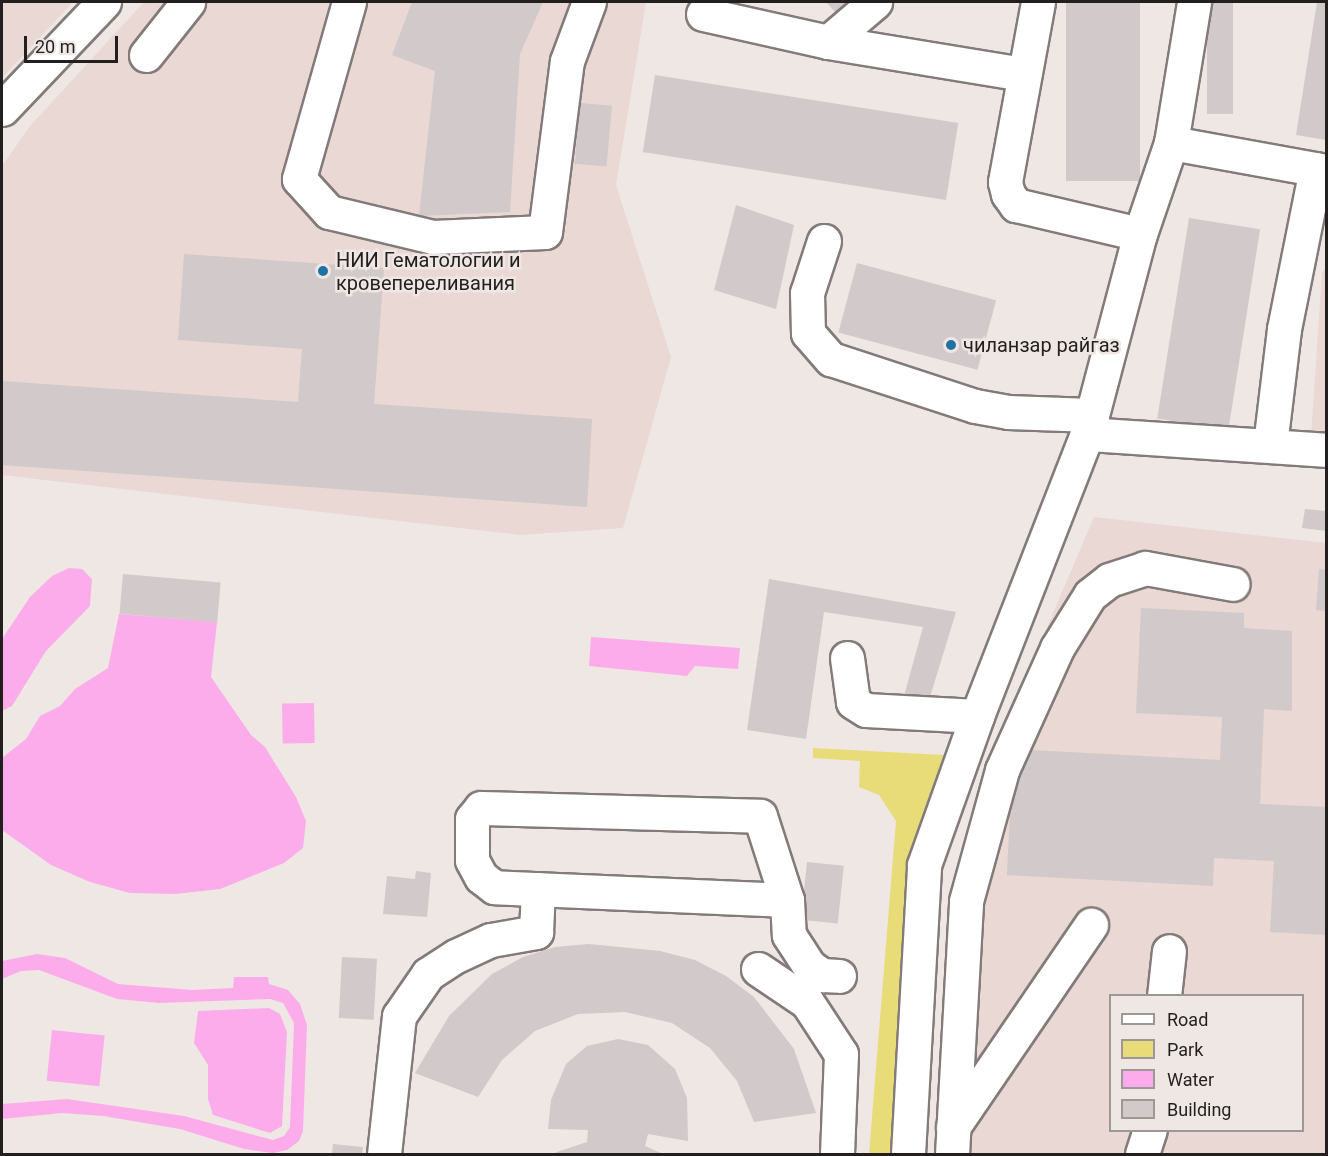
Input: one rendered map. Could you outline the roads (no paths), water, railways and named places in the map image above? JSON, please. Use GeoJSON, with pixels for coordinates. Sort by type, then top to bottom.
{"type":"FeatureCollection","features":[{"type":"Feature","properties":{"kind":"street"},"geometry":{"type":"LineString","coordinates":[[2,109],[104,2]]}},
{"type":"Feature","properties":{"kind":"street"},"geometry":{"type":"LineString","coordinates":[[146,55],[188,2]]}},
{"type":"Feature","properties":{"kind":"street"},"geometry":{"type":"LineString","coordinates":[[349,2],[299,179],[329,212],[433,237],[545,232],[567,61],[588,2]]}},
{"type":"Feature","properties":{"kind":"street"},"geometry":{"type":"LineString","coordinates":[[828,42],[875,2]]}},
{"type":"Feature","properties":{"kind":"street"},"geometry":{"type":"LineString","coordinates":[[1038,2],[1005,182],[1012,200],[1016,205],[1140,234]]}},
{"type":"Feature","properties":{"kind":"street"},"geometry":{"type":"LineString","coordinates":[[908,1155],[924,865],[977,716],[1090,424],[1140,234],[1172,143],[1194,2]]}},
{"type":"Feature","properties":{"kind":"street"},"geometry":{"type":"LineString","coordinates":[[703,14],[828,42],[1024,75]]}},
{"type":"Feature","properties":{"kind":"street"},"geometry":{"type":"LineString","coordinates":[[1172,143],[1321,170],[1284,329],[1270,445]]}},
{"type":"Feature","properties":{"kind":"street"},"geometry":{"type":"LineString","coordinates":[[824,241],[807,294],[808,333],[831,359],[975,406],[1090,424],[1326,450]]}},
{"type":"Feature","properties":{"kind":"street"},"geometry":{"type":"LineString","coordinates":[[953,1141],[966,901],[1002,771],[1057,648],[1090,595],[1109,579],[1145,568],[1233,584]]}},
{"type":"Feature","properties":{"kind":"street"},"geometry":{"type":"LineString","coordinates":[[847,658],[853,702],[866,710],[977,716]]}},
{"type":"Feature","properties":{"kind":"street"},"geometry":{"type":"LineString","coordinates":[[787,900],[494,887],[481,877],[472,860],[472,819],[481,808],[759,816],[787,900],[789,935],[809,966],[822,975],[839,976]]}},
{"type":"Feature","properties":{"kind":"street"},"geometry":{"type":"LineString","coordinates":[[384,1155],[399,1016],[428,974],[456,956],[491,940],[536,932],[538,889]]}},
{"type":"Feature","properties":{"kind":"street"},"geometry":{"type":"LineString","coordinates":[[953,1141],[1091,925]]}},
{"type":"Feature","properties":{"kind":"street"},"geometry":{"type":"LineString","coordinates":[[1164,994],[1169,951]]}},
{"type":"Feature","properties":{"kind":"street"},"geometry":{"type":"LineString","coordinates":[[758,969],[807,1002],[841,1054],[837,1155]]}},
{"type":"Feature","properties":{"kind":"street"},"geometry":{"type":"LineString","coordinates":[[1142,1155],[1150,1132]]}},
{"type":"Feature","properties":{"kind":"water"},"geometry":{"type":"Polygon","coordinates":[[[69,568],[82,569],[92,579],[90,606],[46,651],[12,706],[2,711],[2,639],[30,597],[52,576],[69,568]]]}},
{"type":"Feature","properties":{"kind":"water"},"geometry":{"type":"Polygon","coordinates":[[[119,614],[217,622],[211,677],[251,735],[265,747],[296,797],[306,821],[303,848],[284,863],[220,889],[175,894],[130,893],[90,882],[51,865],[2,830],[2,758],[26,739],[40,716],[60,706],[75,689],[108,668],[119,614]]]}},
{"type":"Feature","properties":{"kind":"water"},"geometry":{"type":"Polygon","coordinates":[[[591,637],[740,648],[738,669],[695,666],[687,676],[589,666],[591,637]]]}},
{"type":"Feature","properties":{"kind":"water"},"geometry":{"type":"Polygon","coordinates":[[[314,703],[315,743],[283,744],[282,704],[314,703]]]}},
{"type":"Feature","properties":{"kind":"water"},"geometry":{"type":"Polygon","coordinates":[[[37,954],[65,958],[118,984],[192,990],[233,988],[234,977],[268,977],[269,984],[288,990],[300,1004],[307,1025],[303,1131],[299,1141],[287,1150],[273,1153],[244,1149],[180,1129],[103,1116],[62,1113],[2,1119],[2,1104],[67,1099],[184,1116],[273,1140],[284,1136],[290,1127],[294,1023],[283,1003],[270,999],[159,1003],[117,999],[39,970],[21,971],[2,979],[2,961],[37,954]]]}},
{"type":"Feature","properties":{"kind":"water"},"geometry":{"type":"Polygon","coordinates":[[[269,1008],[280,1014],[287,1032],[282,1126],[270,1133],[213,1115],[208,1099],[208,1065],[194,1043],[198,1011],[269,1008]]]}},
{"type":"Feature","properties":{"kind":"water"},"geometry":{"type":"Polygon","coordinates":[[[52,1030],[105,1036],[99,1086],[47,1081],[52,1030]]]}},
{"type":"Feature","properties":{"kind":"place","name":"НИИ Гематологии и кровепереливания"},"geometry":{"type":"Point","coordinates":[323,271]}},
{"type":"Feature","properties":{"kind":"place","name":"чиланзар райгаз"},"geometry":{"type":"Point","coordinates":[951,345]}}]}
